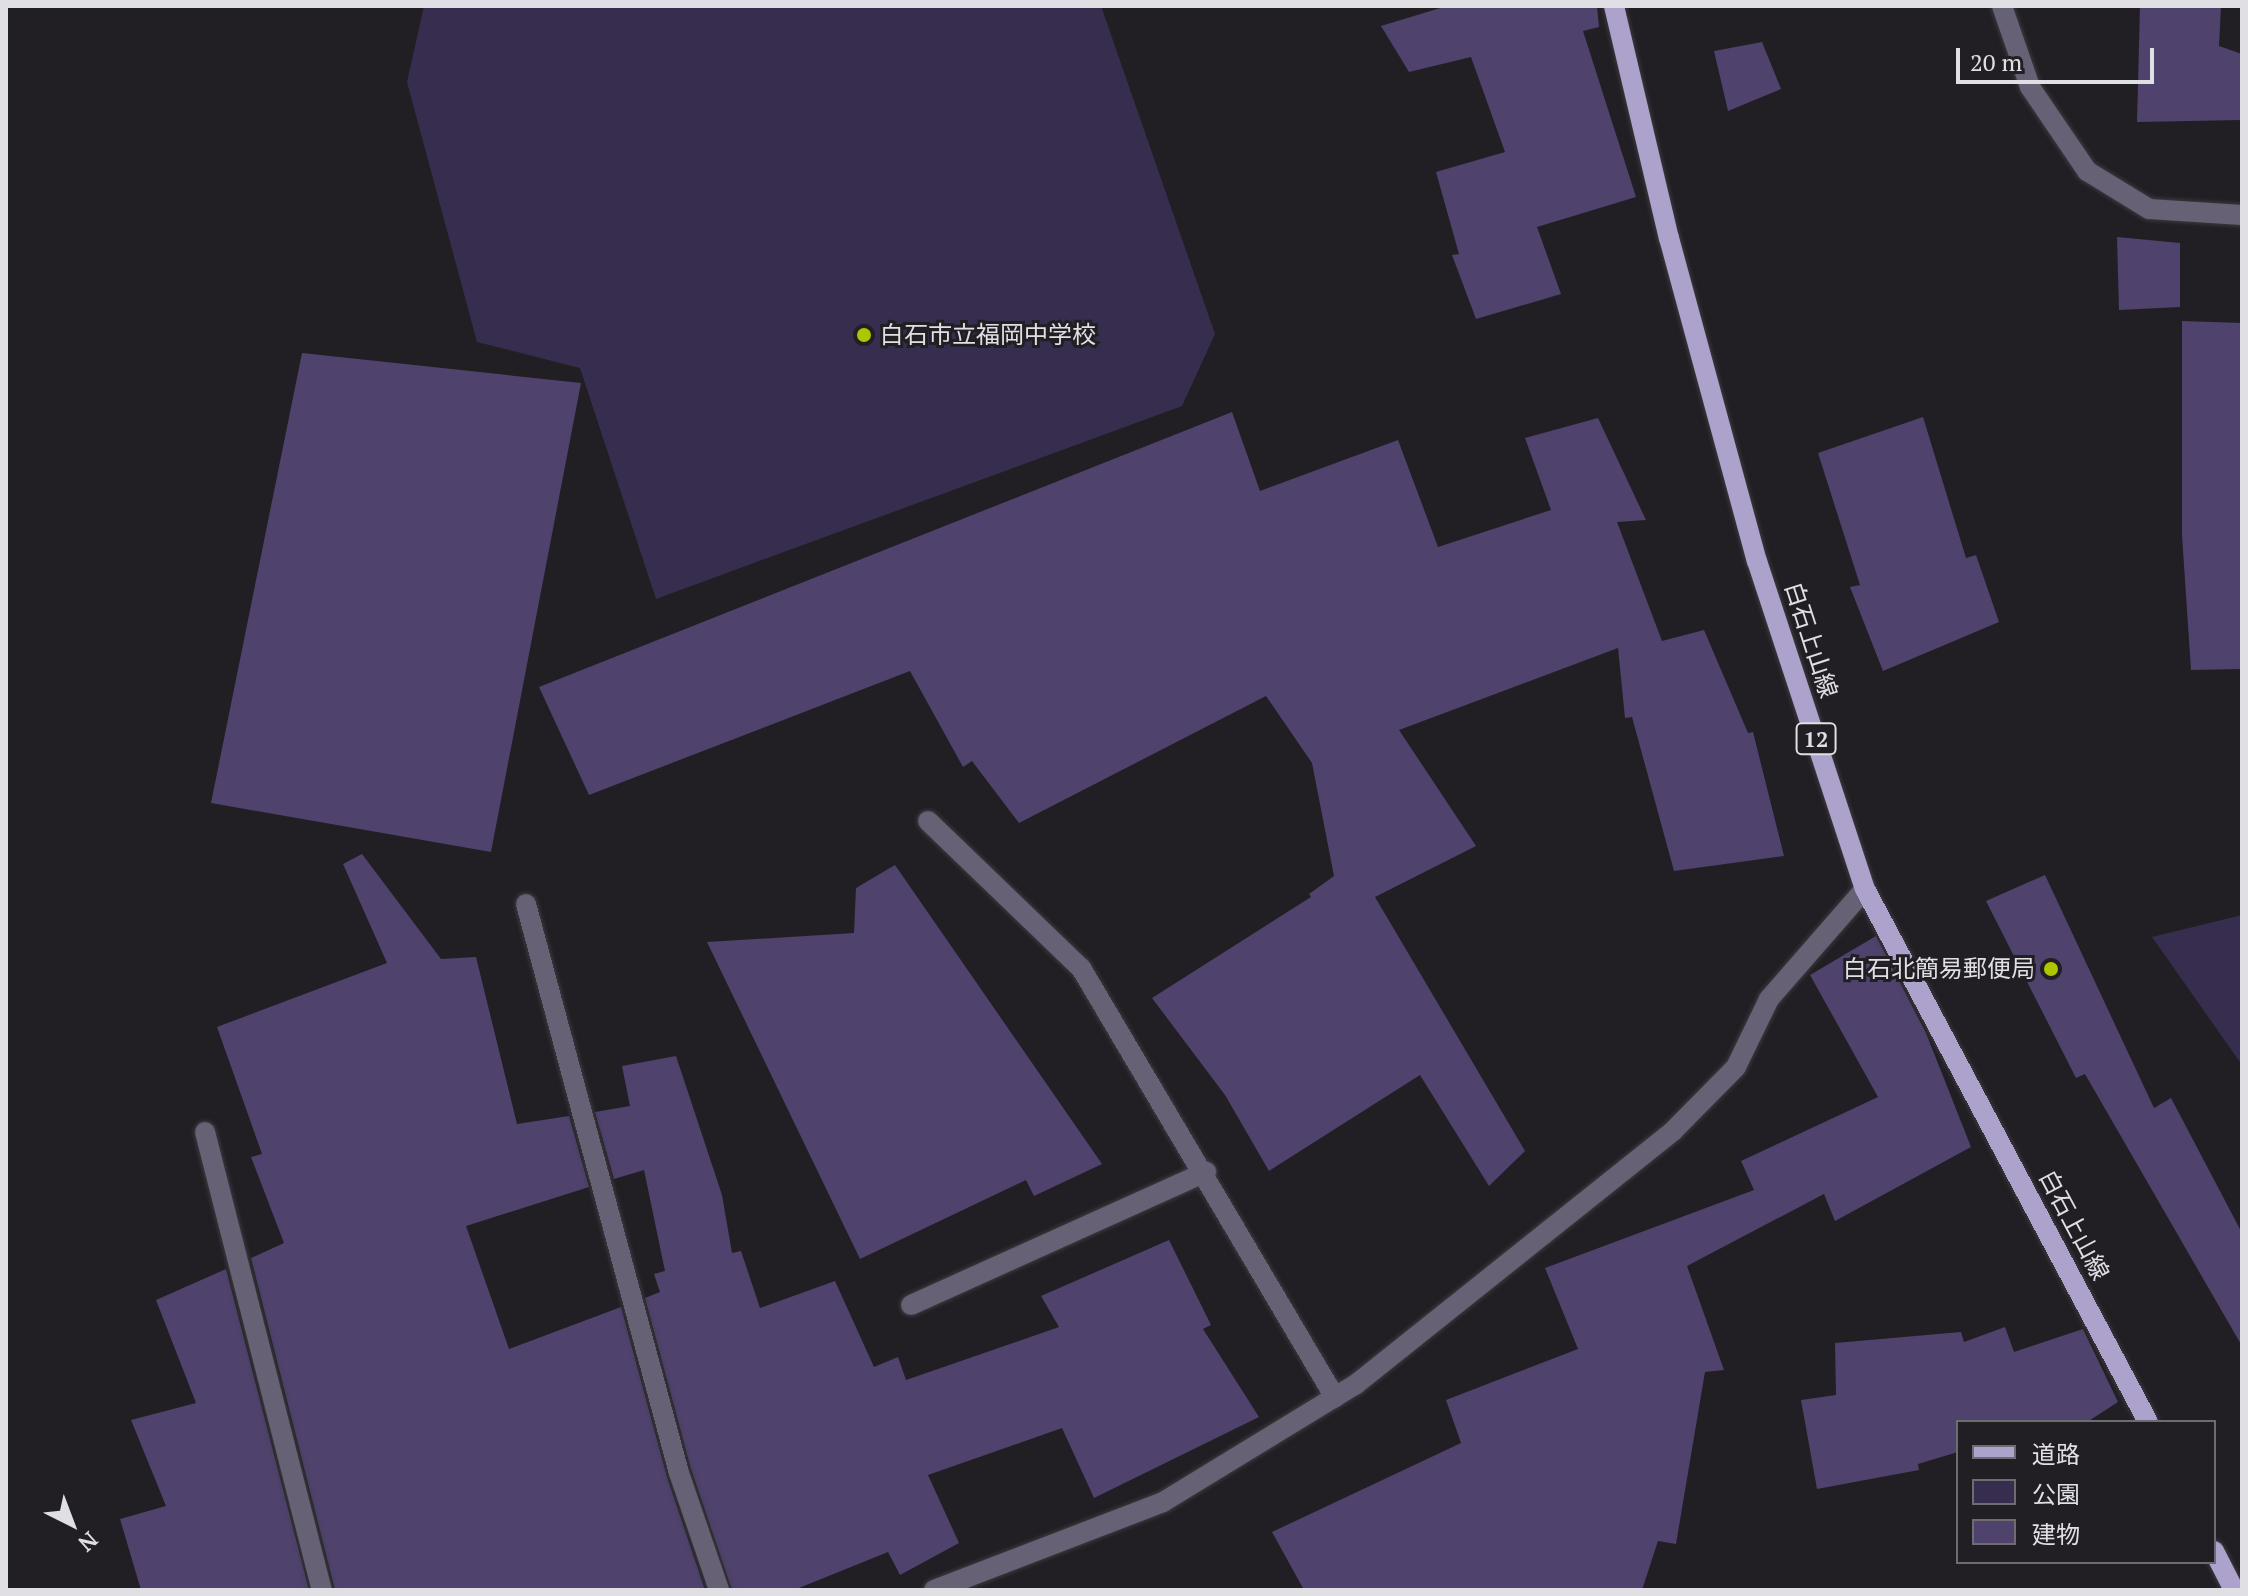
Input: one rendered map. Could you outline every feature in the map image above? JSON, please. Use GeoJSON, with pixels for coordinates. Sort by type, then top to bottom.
{"type":"FeatureCollection","features":[{"type":"Feature","properties":{"kind":"main road","name":"白石上山線"},"geometry":{"type":"LineString","coordinates":[[1614,6],[1669,238],[1757,561],[1865,889],[2147,1420]]}},
{"type":"Feature","properties":{"kind":"main road"},"geometry":{"type":"LineString","coordinates":[[2216,1555],[2234,1590]]}},
{"type":"Feature","properties":{"kind":"street"},"geometry":{"type":"LineString","coordinates":[[2002,6],[2030,87],[2087,171],[2149,209],[2242,215]]}},
{"type":"Feature","properties":{"kind":"street"},"geometry":{"type":"LineString","coordinates":[[928,821],[1081,968],[1206,1172],[1335,1397]]}},
{"type":"Feature","properties":{"kind":"street"},"geometry":{"type":"LineString","coordinates":[[934,1590],[1163,1502],[1335,1397],[1672,1132],[1736,1067],[1769,999],[1865,889]]}},
{"type":"Feature","properties":{"kind":"street"},"geometry":{"type":"LineString","coordinates":[[526,904],[679,1473],[719,1590]]}},
{"type":"Feature","properties":{"kind":"street"},"geometry":{"type":"LineString","coordinates":[[205,1132],[322,1590]]}},
{"type":"Feature","properties":{"kind":"street"},"geometry":{"type":"LineString","coordinates":[[911,1305],[1206,1172]]}},
{"type":"Feature","properties":{"kind":"green space"},"geometry":{"type":"Polygon","coordinates":[[[424,6],[1101,6],[1215,334],[1182,406],[656,599],[580,368],[477,342],[407,82],[424,6]]]}},
{"type":"Feature","properties":{"kind":"green space"},"geometry":{"type":"Polygon","coordinates":[[[2242,915],[2242,1065],[2152,937],[2242,915]]]}},
{"type":"Feature","properties":{"kind":"building"},"geometry":{"type":"Polygon","coordinates":[[[1447,6],[1597,6],[1599,27],[1583,31],[1636,197],[1537,227],[1561,294],[1476,319],[1452,255],[1459,254],[1436,172],[1505,152],[1471,57],[1409,72],[1381,26],[1447,6]]]}},
{"type":"Feature","properties":{"kind":"building"},"geometry":{"type":"Polygon","coordinates":[[[2140,6],[2221,6],[2219,46],[2242,54],[2242,120],[2137,122],[2140,6]]]}},
{"type":"Feature","properties":{"kind":"building"},"geometry":{"type":"Polygon","coordinates":[[[1762,42],[1781,89],[1728,111],[1714,51],[1762,42]]]}},
{"type":"Feature","properties":{"kind":"building"},"geometry":{"type":"Polygon","coordinates":[[[2117,237],[2180,243],[2180,307],[2119,310],[2117,237]]]}},
{"type":"Feature","properties":{"kind":"building"},"geometry":{"type":"Polygon","coordinates":[[[2182,321],[2242,323],[2242,669],[2191,670],[2182,535],[2182,321]]]}},
{"type":"Feature","properties":{"kind":"building"},"geometry":{"type":"Polygon","coordinates":[[[302,353],[581,383],[491,852],[211,803],[302,353]]]}},
{"type":"Feature","properties":{"kind":"building"},"geometry":{"type":"Polygon","coordinates":[[[1232,412],[1260,491],[1398,440],[1438,547],[1551,510],[1525,438],[1598,418],[1646,520],[1617,522],[1662,641],[1704,630],[1748,733],[1753,732],[1784,856],[1674,871],[1632,717],[1625,718],[1618,648],[1399,730],[1476,846],[1375,897],[1525,1151],[1489,1186],[1420,1075],[1269,1171],[1225,1095],[1152,998],[1311,897],[1309,894],[1334,876],[1312,763],[1266,696],[1019,823],[972,761],[963,767],[910,671],[589,795],[539,687],[1232,412]]]}},
{"type":"Feature","properties":{"kind":"building"},"geometry":{"type":"Polygon","coordinates":[[[1923,417],[1966,558],[1976,555],[1999,622],[1883,671],[1850,587],[1860,585],[1818,453],[1923,417]]]}},
{"type":"Feature","properties":{"kind":"building"},"geometry":{"type":"Polygon","coordinates":[[[362,854],[441,959],[476,957],[517,1124],[569,1116],[589,1187],[466,1226],[509,1349],[621,1307],[667,1477],[705,1590],[335,1590],[251,1258],[284,1243],[251,1157],[262,1154],[217,1027],[387,963],[343,864],[362,854]]]}},
{"type":"Feature","properties":{"kind":"building"},"geometry":{"type":"Polygon","coordinates":[[[895,865],[1102,1164],[1034,1196],[1026,1180],[860,1259],[707,942],[854,933],[856,888],[895,865]]]}},
{"type":"Feature","properties":{"kind":"building"},"geometry":{"type":"Polygon","coordinates":[[[2045,875],[2154,1108],[2171,1098],[2242,1233],[2242,1346],[2085,1074],[2076,1078],[1986,901],[2045,875]]]}},
{"type":"Feature","properties":{"kind":"building"},"geometry":{"type":"Polygon","coordinates":[[[1876,936],[1926,1033],[1971,1147],[1835,1221],[1824,1194],[1687,1266],[1724,1370],[1705,1372],[1676,1544],[1658,1541],[1642,1590],[1304,1590],[1272,1532],[1461,1443],[1446,1400],[1578,1349],[1545,1268],[1754,1190],[1741,1161],[1878,1097],[1810,975],[1876,936]]]}},
{"type":"Feature","properties":{"kind":"building"},"geometry":{"type":"Polygon","coordinates":[[[676,1056],[722,1195],[732,1253],[741,1251],[760,1308],[835,1281],[874,1367],[898,1357],[906,1380],[1059,1327],[1041,1296],[1169,1240],[1211,1325],[1203,1329],[1259,1417],[1094,1498],[1062,1428],[928,1475],[959,1543],[900,1575],[888,1552],[794,1590],[732,1590],[691,1469],[645,1298],[660,1292],[654,1274],[665,1271],[644,1170],[614,1179],[595,1112],[630,1106],[622,1066],[676,1056]]]}},
{"type":"Feature","properties":{"kind":"building"},"geometry":{"type":"Polygon","coordinates":[[[226,1269],[309,1590],[141,1590],[120,1519],[166,1506],[131,1420],[196,1403],[156,1300],[226,1269]]]}},
{"type":"Feature","properties":{"kind":"building"},"geometry":{"type":"Polygon","coordinates":[[[2005,1327],[2014,1352],[2083,1329],[2118,1402],[2090,1420],[1956,1420],[1956,1453],[1918,1464],[1919,1470],[1817,1489],[1801,1400],[1836,1395],[1835,1343],[1961,1332],[1964,1342],[2005,1327]]]}},
{"type":"Feature","properties":{"kind":"place","name":"白石市立福岡中学校"},"geometry":{"type":"Point","coordinates":[864,335]}},
{"type":"Feature","properties":{"kind":"place","name":"白石北簡易郵便局"},"geometry":{"type":"Point","coordinates":[2051,969]}}]}
